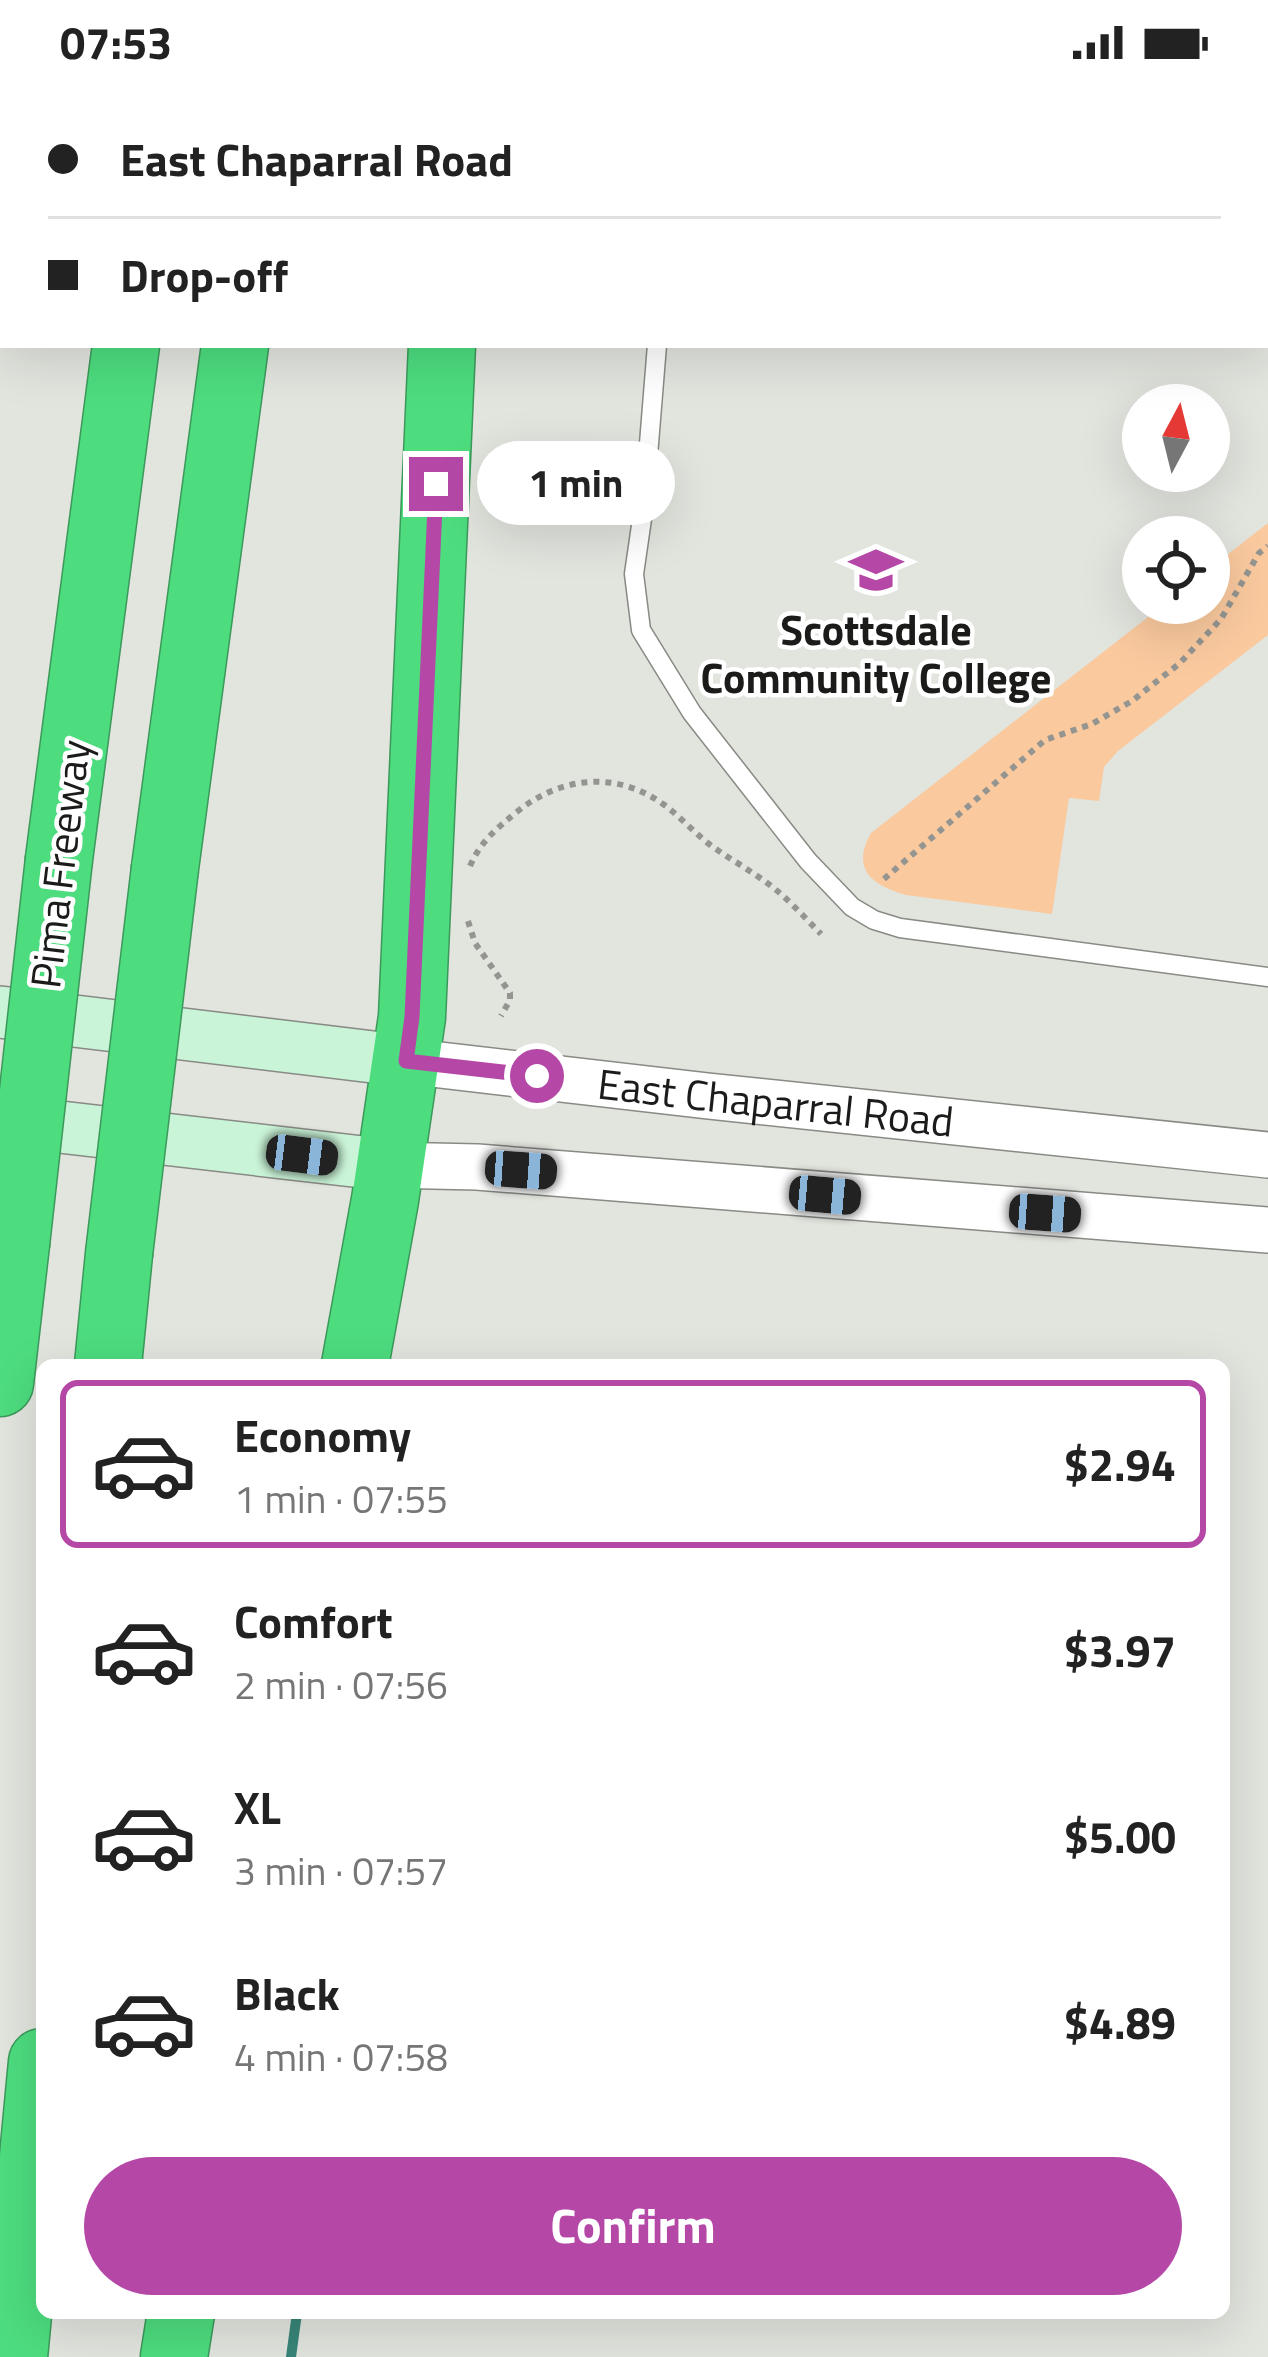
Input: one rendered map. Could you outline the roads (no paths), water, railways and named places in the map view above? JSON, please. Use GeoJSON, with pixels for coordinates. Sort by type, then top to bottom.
{"type":"FeatureCollection","features":[{"type":"Feature","properties":{"kind":"highway","name":"Pima Freeway"},"geometry":{"type":"LineString","coordinates":[[0,1383],[59,860],[126,348]]}},
{"type":"Feature","properties":{"kind":"highway"},"geometry":{"type":"LineString","coordinates":[[109,1359],[165,868],[235,348]]}},
{"type":"Feature","properties":{"kind":"highway"},"geometry":{"type":"LineString","coordinates":[[356,1359],[412,1017],[442,348]]}},
{"type":"Feature","properties":{"kind":"highway"},"geometry":{"type":"LineString","coordinates":[[14,2357],[36,2125]]}},
{"type":"Feature","properties":{"kind":"highway"},"geometry":{"type":"LineString","coordinates":[[174,2357],[180,2319]]}},
{"type":"Feature","properties":{"kind":"main road","name":"East Chaparral Road"},"geometry":{"type":"LineString","coordinates":[[0,1012],[406,1061]]}},
{"type":"Feature","properties":{"kind":"main road","name":"East Chaparral Road"},"geometry":{"type":"LineString","coordinates":[[0,1120],[388,1165]]}},
{"type":"Feature","properties":{"kind":"street","name":"East Chaparral Road"},"geometry":{"type":"LineString","coordinates":[[406,1061],[1268,1155]]}},
{"type":"Feature","properties":{"kind":"street","name":"East Chaparral Road"},"geometry":{"type":"LineString","coordinates":[[388,1165],[477,1167],[1268,1230]]}},
{"type":"Feature","properties":{"kind":"lane"},"geometry":{"type":"LineString","coordinates":[[657,348],[634,574],[641,630],[692,713],[808,861],[853,907],[900,928],[1268,977]]}},
{"type":"Feature","properties":{"kind":"waterway"},"geometry":{"type":"LineString","coordinates":[[291,2357],[296,2319]]}},
{"type":"Feature","properties":{"kind":"place","name":"Scottsdale Community College"},"geometry":{"type":"Point","coordinates":[876,570]}}]}
